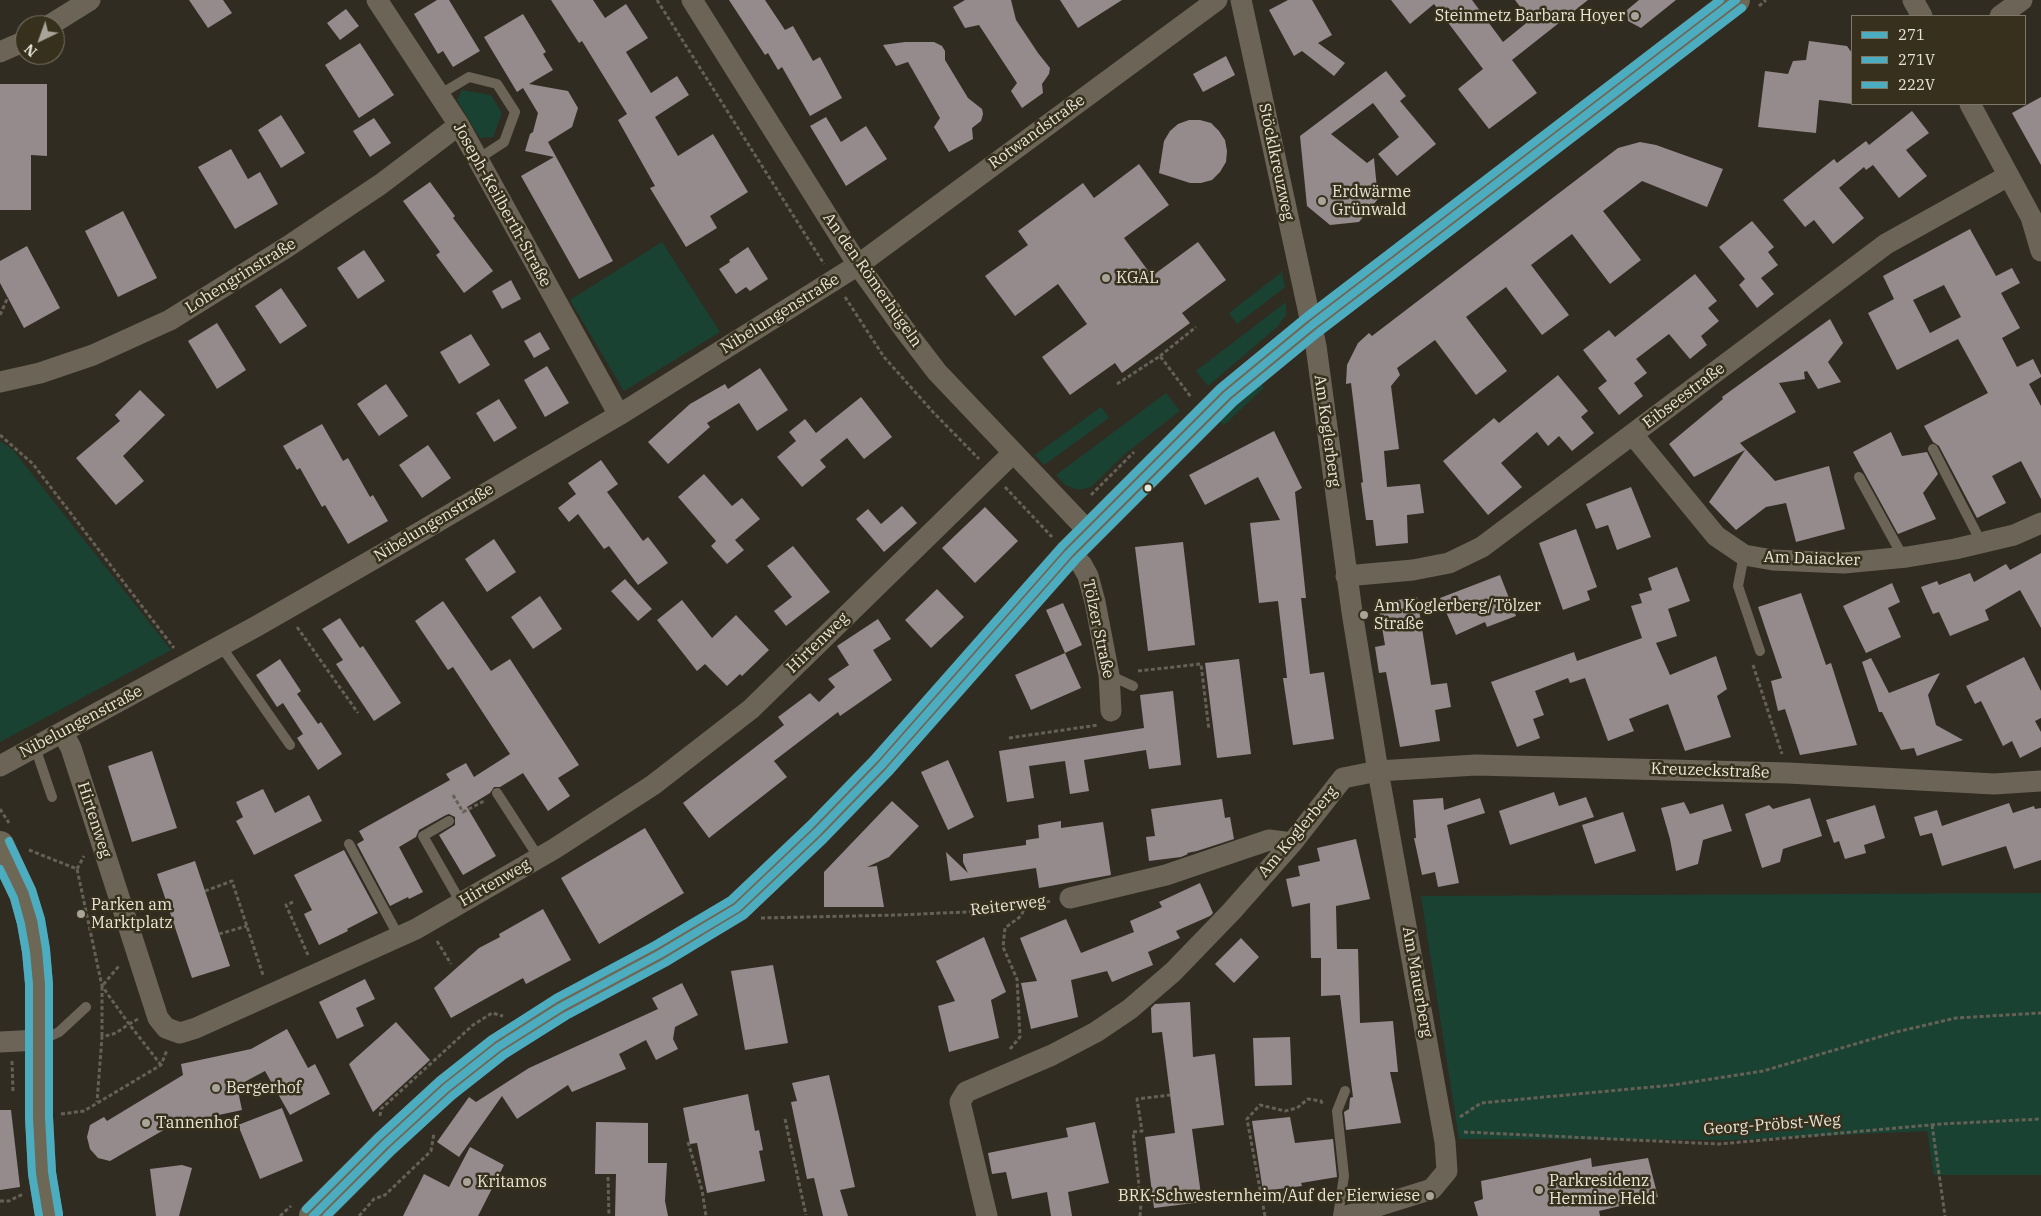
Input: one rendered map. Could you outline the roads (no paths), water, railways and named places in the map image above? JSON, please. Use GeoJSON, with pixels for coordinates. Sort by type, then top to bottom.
{"type":"FeatureCollection","features":[{"type":"Feature","properties":{"kind":"main road"},"geometry":{"type":"LineString","coordinates":[[304,1209],[385,1144],[439,1094],[498,1047],[562,1007],[660,954],[737,908],[817,832],[881,766],[1069,553],[1227,396],[1312,325],[1723,4]]}},
{"type":"Feature","properties":{"kind":"main road"},"geometry":{"type":"LineString","coordinates":[[0,845],[23,894],[31,922],[39,984],[40,1117],[47,1204],[28,1216]]}},
{"type":"Feature","properties":{"kind":"street"},"geometry":{"type":"LineString","coordinates":[[65,16],[90,0]]}},
{"type":"Feature","properties":{"kind":"street","name":"Joseph-Keilberth-Straße"},"geometry":{"type":"LineString","coordinates":[[377,0],[459,125],[619,415]]}},
{"type":"Feature","properties":{"kind":"street","name":"An den Römerhügeln"},"geometry":{"type":"LineString","coordinates":[[692,0],[858,265],[937,372],[1090,532]]}},
{"type":"Feature","properties":{"kind":"street","name":"Rotwandstraße"},"geometry":{"type":"LineString","coordinates":[[858,265],[1217,0]]}},
{"type":"Feature","properties":{"kind":"street","name":"Stöcklkreuzweg"},"geometry":{"type":"LineString","coordinates":[[1241,0],[1312,325]]}},
{"type":"Feature","properties":{"kind":"street"},"geometry":{"type":"LineString","coordinates":[[1913,0],[1921,15]]}},
{"type":"Feature","properties":{"kind":"street"},"geometry":{"type":"LineString","coordinates":[[2001,15],[2022,0]]}},
{"type":"Feature","properties":{"kind":"street"},"geometry":{"type":"LineString","coordinates":[[0,52],[15,45]]}},
{"type":"Feature","properties":{"kind":"street"},"geometry":{"type":"LineString","coordinates":[[1971,105],[2031,217],[2041,251]]}},
{"type":"Feature","properties":{"kind":"street","name":"Lohengrinstraße"},"geometry":{"type":"LineString","coordinates":[[0,382],[40,373],[93,355],[170,320],[287,247],[373,189],[459,125]]}},
{"type":"Feature","properties":{"kind":"street","name":"Eibseestraße"},"geometry":{"type":"LineString","coordinates":[[1346,576],[1413,570],[1450,563],[1482,547],[1886,244],[2008,176]]}},
{"type":"Feature","properties":{"kind":"street","name":"Nibelungenstraße"},"geometry":{"type":"LineString","coordinates":[[0,766],[285,610],[619,415],[858,265]]}},
{"type":"Feature","properties":{"kind":"street","name":"Am Koglerberg"},"geometry":{"type":"LineString","coordinates":[[987,1216],[960,1102],[966,1092],[1052,1055],[1096,1032],[1130,1008],[1173,972],[1231,912],[1292,843],[1343,778],[1378,772],[1346,576],[1312,325]]}},
{"type":"Feature","properties":{"kind":"street","name":"Am Daiacker"},"geometry":{"type":"LineString","coordinates":[[1633,435],[1716,536],[1726,545],[1744,555],[1772,560],[1844,563],[1903,557],[2014,535],[2041,523]]}},
{"type":"Feature","properties":{"kind":"street","name":"Hirtenweg"},"geometry":{"type":"LineString","coordinates":[[63,733],[71,748],[158,1018],[166,1028],[180,1033],[196,1028],[399,937],[539,858],[653,785],[751,708],[1013,453]]}},
{"type":"Feature","properties":{"kind":"street","name":"Tölzer Straße"},"geometry":{"type":"LineString","coordinates":[[1069,553],[1082,565],[1088,576],[1095,602],[1109,675],[1111,711]]}},
{"type":"Feature","properties":{"kind":"street","name":"Kreuzeckstraße"},"geometry":{"type":"LineString","coordinates":[[1378,772],[1476,765],[1788,773],[1994,784],[2041,781]]}},
{"type":"Feature","properties":{"kind":"street","name":"Am Mauerberg"},"geometry":{"type":"LineString","coordinates":[[1346,1216],[1432,1189],[1447,1171],[1444,1128],[1378,772]]}},
{"type":"Feature","properties":{"kind":"street"},"geometry":{"type":"LineString","coordinates":[[1070,898],[1166,875],[1270,840],[1292,843]]}},
{"type":"Feature","properties":{"kind":"street"},"geometry":{"type":"LineString","coordinates":[[0,1042],[39,1040]]}},
{"type":"Feature","properties":{"kind":"lane"},"geometry":{"type":"LineString","coordinates":[[440,95],[469,77],[497,84],[515,112],[504,142],[478,159]]}},
{"type":"Feature","properties":{"kind":"lane"},"geometry":{"type":"LineString","coordinates":[[1933,449],[1982,542]]}},
{"type":"Feature","properties":{"kind":"lane"},"geometry":{"type":"LineString","coordinates":[[1859,477],[1903,557]]}},
{"type":"Feature","properties":{"kind":"lane"},"geometry":{"type":"LineString","coordinates":[[1744,555],[1738,586],[1760,651]]}},
{"type":"Feature","properties":{"kind":"lane"},"geometry":{"type":"LineString","coordinates":[[221,646],[290,745]]}},
{"type":"Feature","properties":{"kind":"lane"},"geometry":{"type":"LineString","coordinates":[[1109,675],[1133,686]]}},
{"type":"Feature","properties":{"kind":"lane"},"geometry":{"type":"LineString","coordinates":[[35,747],[52,797]]}},
{"type":"Feature","properties":{"kind":"lane"},"geometry":{"type":"LineString","coordinates":[[497,793],[539,858]]}},
{"type":"Feature","properties":{"kind":"lane"},"geometry":{"type":"LineString","coordinates":[[449,821],[423,836],[461,903]]}},
{"type":"Feature","properties":{"kind":"lane"},"geometry":{"type":"LineString","coordinates":[[350,844],[399,937]]}},
{"type":"Feature","properties":{"kind":"lane"},"geometry":{"type":"LineString","coordinates":[[39,1040],[47,1039],[58,1032],[86,1007]]}},
{"type":"Feature","properties":{"kind":"lane"},"geometry":{"type":"LineString","coordinates":[[1338,1216],[1344,1176],[1336,1111],[1345,1091]]}},
{"type":"Feature","properties":{"kind":"place","name":"Steinmetz Barbara Hoyer"},"geometry":{"type":"Point","coordinates":[1635,16]}},
{"type":"Feature","properties":{"kind":"place","name":"Erdwärme Grünwald"},"geometry":{"type":"Point","coordinates":[1322,201]}},
{"type":"Feature","properties":{"kind":"place","name":"KGAL"},"geometry":{"type":"Point","coordinates":[1106,278]}},
{"type":"Feature","properties":{"kind":"place","name":"Am Koglerberg/Tölzer Straße"},"geometry":{"type":"Point","coordinates":[1364,615]}},
{"type":"Feature","properties":{"kind":"place","name":"Parken am Marktplatz"},"geometry":{"type":"Point","coordinates":[81,914]}},
{"type":"Feature","properties":{"kind":"place","name":"Bergerhof"},"geometry":{"type":"Point","coordinates":[216,1088]}},
{"type":"Feature","properties":{"kind":"place","name":"Tannenhof"},"geometry":{"type":"Point","coordinates":[146,1123]}},
{"type":"Feature","properties":{"kind":"place","name":"Kritamos"},"geometry":{"type":"Point","coordinates":[467,1182]}},
{"type":"Feature","properties":{"kind":"place","name":"Parkresidenz Hermine Held"},"geometry":{"type":"Point","coordinates":[1539,1190]}},
{"type":"Feature","properties":{"kind":"place","name":"BRK-Schwesternheim/Auf der Eierwiese"},"geometry":{"type":"Point","coordinates":[1430,1196]}}]}
